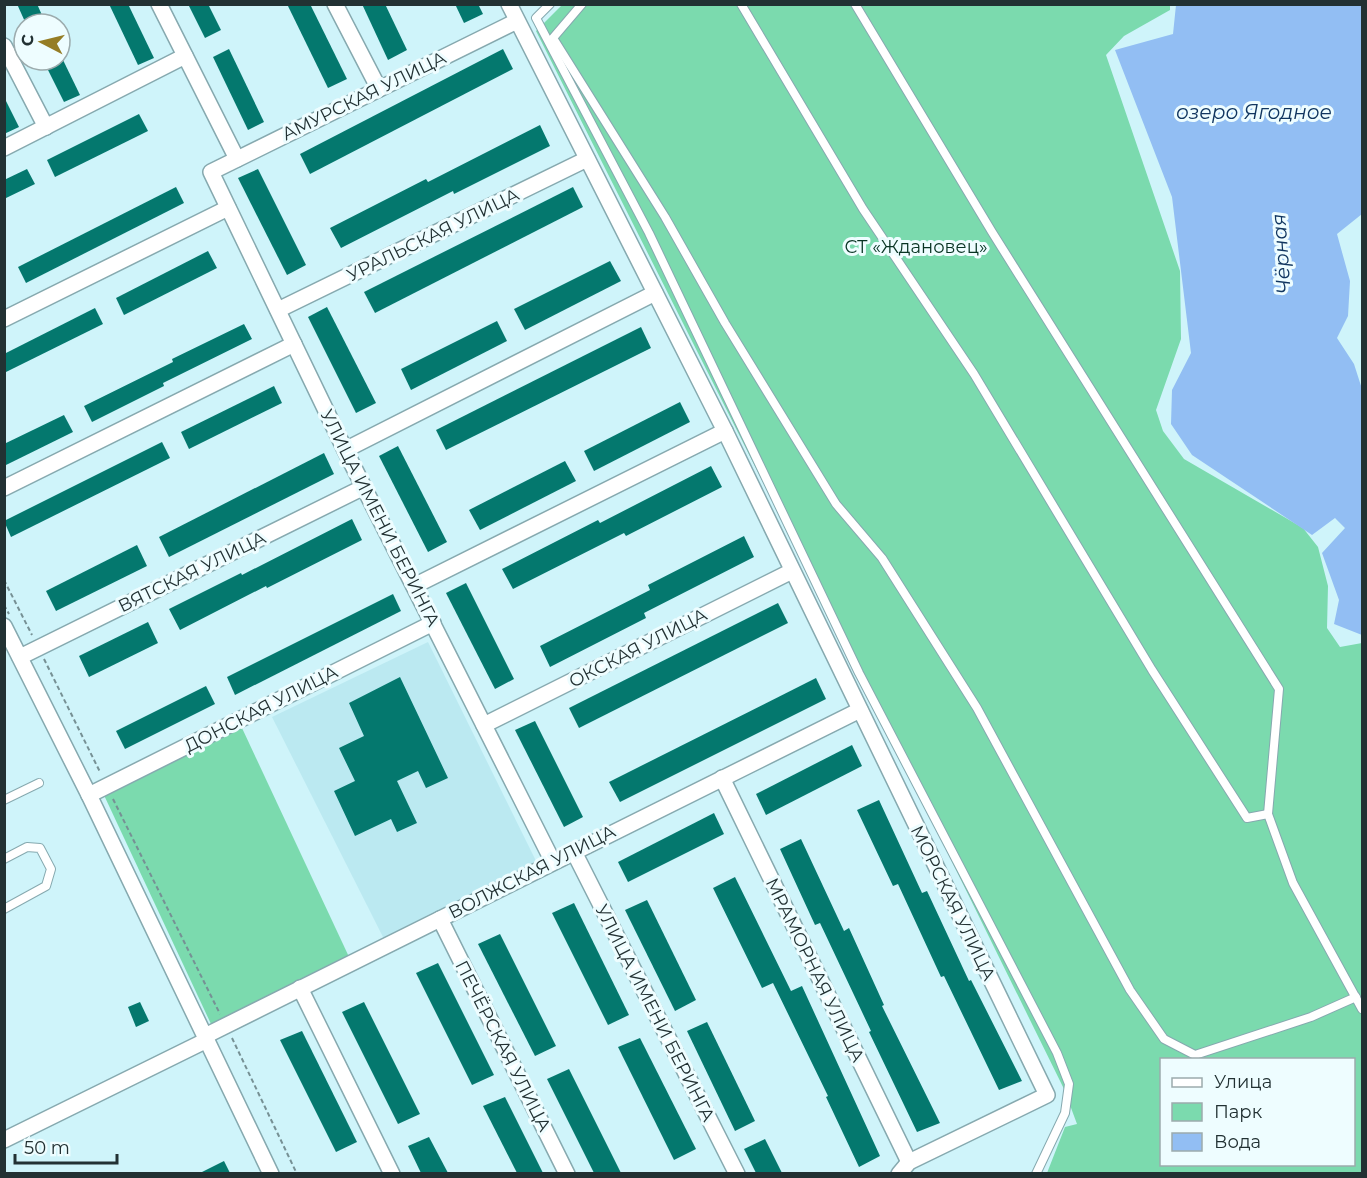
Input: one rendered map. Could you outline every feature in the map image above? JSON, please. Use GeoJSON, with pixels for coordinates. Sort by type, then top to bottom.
{"type":"FeatureCollection","features":[{"type":"Feature","properties":{"kind":"street"},"geometry":{"type":"LineString","coordinates":[[159,4],[237,159]]}},
{"type":"Feature","properties":{"kind":"street"},"geometry":{"type":"LineString","coordinates":[[335,4],[379,89]]}},
{"type":"Feature","properties":{"kind":"street","name":"МОРСКАЯ УЛИЦА"},"geometry":{"type":"LineString","coordinates":[[509,4],[725,431],[1047,1095],[904,1168]]}},
{"type":"Feature","properties":{"kind":"street","name":"АМУРСКАЯ УЛИЦА"},"geometry":{"type":"LineString","coordinates":[[211,172],[517,21]]}},
{"type":"Feature","properties":{"kind":"street"},"geometry":{"type":"LineString","coordinates":[[4,46],[46,127]]}},
{"type":"Feature","properties":{"kind":"street"},"geometry":{"type":"LineString","coordinates":[[4,148],[185,56]]}},
{"type":"Feature","properties":{"kind":"street","name":"УРАЛЬСКАЯ УЛИЦА"},"geometry":{"type":"LineString","coordinates":[[278,310],[587,159]]}},
{"type":"Feature","properties":{"kind":"street","name":"УЛИЦА ИМЕНИ БЕРИНГА"},"geometry":{"type":"LineString","coordinates":[[211,172],[345,450],[553,862]]}},
{"type":"Feature","properties":{"kind":"street"},"geometry":{"type":"LineString","coordinates":[[4,319],[228,208]]}},
{"type":"Feature","properties":{"kind":"street"},"geometry":{"type":"LineString","coordinates":[[345,450],[655,293]]}},
{"type":"Feature","properties":{"kind":"street"},"geometry":{"type":"LineString","coordinates":[[4,488],[294,344]]}},
{"type":"Feature","properties":{"kind":"street"},"geometry":{"type":"LineString","coordinates":[[414,586],[725,431]]}},
{"type":"Feature","properties":{"kind":"street","name":"ВЯТСКАЯ УЛИЦА"},"geometry":{"type":"LineString","coordinates":[[20,657],[364,487]]}},
{"type":"Feature","properties":{"kind":"street","name":"ОКСКАЯ УЛИЦА"},"geometry":{"type":"LineString","coordinates":[[484,725],[792,571]]}},
{"type":"Feature","properties":{"kind":"street","name":"ДОНСКАЯ УЛИЦА"},"geometry":{"type":"LineString","coordinates":[[89,795],[433,623]]}},
{"type":"Feature","properties":{"kind":"street"},"geometry":{"type":"LineString","coordinates":[[5,630],[89,795],[271,1173]]}},
{"type":"Feature","properties":{"kind":"street","name":"ВОЛЖСКАЯ УЛИЦА"},"geometry":{"type":"LineString","coordinates":[[4,1140],[206,1038],[226,1025],[860,710]]}},
{"type":"Feature","properties":{"kind":"street","name":"МРАМОРНАЯ УЛИЦА"},"geometry":{"type":"LineString","coordinates":[[722,778],[904,1168]]}},
{"type":"Feature","properties":{"kind":"street","name":"УЛИЦА ИМЕНИ БЕРИНГА"},"geometry":{"type":"LineString","coordinates":[[574,852],[737,1173]]}},
{"type":"Feature","properties":{"kind":"street","name":"ПЕЧЁРСКАЯ УЛИЦА"},"geometry":{"type":"LineString","coordinates":[[440,919],[567,1173]]}},
{"type":"Feature","properties":{"kind":"street"},"geometry":{"type":"LineString","coordinates":[[300,988],[392,1173]]}},
{"type":"Feature","properties":{"kind":"lane"},"geometry":{"type":"LineString","coordinates":[[550,4],[536,18],[649,233],[859,673],[1057,1053],[1069,1084],[1065,1113],[1036,1173]]}},
{"type":"Feature","properties":{"kind":"lane"},"geometry":{"type":"LineString","coordinates":[[582,4],[553,38],[665,217],[725,323],[836,504],[882,558],[977,708],[1130,990],[1164,1039],[1196,1055],[1311,1017],[1356,997]]}},
{"type":"Feature","properties":{"kind":"lane"},"geometry":{"type":"LineString","coordinates":[[741,4],[863,209],[974,374],[1152,670],[1247,818],[1268,814]]}},
{"type":"Feature","properties":{"kind":"lane"},"geometry":{"type":"LineString","coordinates":[[855,4],[992,232],[1279,689],[1268,814],[1293,883],[1362,1009]]}},
{"type":"Feature","properties":{"kind":"lane"},"geometry":{"type":"LineString","coordinates":[[4,800],[39,783]]}},
{"type":"Feature","properties":{"kind":"lane"},"geometry":{"type":"LineString","coordinates":[[4,859],[27,847],[40,848],[51,869],[46,886],[4,909]]}},
{"type":"Feature","properties":{"kind":"path"},"geometry":{"type":"LineString","coordinates":[[4,580],[226,1025],[297,1173]]}},
{"type":"Feature","properties":{"kind":"shaded area"},"geometry":{"type":"Polygon","coordinates":[[[428,642],[537,863],[384,939],[272,717],[428,642]]]}},
{"type":"Feature","properties":{"kind":"green space","name":"СТ «Ждановец»"},"geometry":{"type":"Polygon","coordinates":[[[563,4],[1170,5],[1170,10],[1124,36],[1106,55],[1180,271],[1181,339],[1156,410],[1163,431],[1184,459],[1303,528],[1318,547],[1328,586],[1327,628],[1340,647],[1362,643],[1362,1173],[1047,1173],[1065,1127],[1077,1124],[1064,1089],[859,673],[536,31],[563,4]]]}},
{"type":"Feature","properties":{"kind":"green space"},"geometry":{"type":"Polygon","coordinates":[[[242,728],[350,959],[211,1024],[103,793],[242,728]]]}},
{"type":"Feature","properties":{"kind":"water","name":"озеро Ягодное"},"geometry":{"type":"Polygon","coordinates":[[[1176,5],[1362,5],[1362,214],[1337,234],[1350,281],[1348,316],[1337,338],[1354,364],[1362,389],[1362,635],[1334,624],[1339,600],[1322,553],[1345,528],[1335,518],[1312,535],[1192,455],[1171,424],[1172,390],[1191,353],[1172,197],[1115,50],[1173,34],[1176,5]]]}},
{"type":"Feature","properties":{"kind":"building"},"geometry":{"type":"Polygon","coordinates":[[[17,4],[37,4],[41,12],[21,12],[17,4]]]}},
{"type":"Feature","properties":{"kind":"building"},"geometry":{"type":"Polygon","coordinates":[[[109,4],[128,4],[154,58],[138,65],[109,4]]]}},
{"type":"Feature","properties":{"kind":"building"},"geometry":{"type":"Polygon","coordinates":[[[188,4],[208,4],[221,30],[205,38],[188,4]]]}},
{"type":"Feature","properties":{"kind":"building"},"geometry":{"type":"Polygon","coordinates":[[[287,4],[310,4],[347,79],[328,88],[287,4]]]}},
{"type":"Feature","properties":{"kind":"building"},"geometry":{"type":"Polygon","coordinates":[[[362,4],[385,4],[407,50],[388,60],[362,4]]]}},
{"type":"Feature","properties":{"kind":"building"},"geometry":{"type":"Polygon","coordinates":[[[455,4],[478,4],[483,14],[464,23],[455,4]]]}},
{"type":"Feature","properties":{"kind":"building"},"geometry":{"type":"Polygon","coordinates":[[[229,49],[264,122],[248,130],[213,57],[229,49]]]}},
{"type":"Feature","properties":{"kind":"building"},"geometry":{"type":"Polygon","coordinates":[[[503,49],[513,69],[310,174],[300,154],[503,49]]]}},
{"type":"Feature","properties":{"kind":"building"},"geometry":{"type":"Polygon","coordinates":[[[49,72],[69,72],[80,95],[64,102],[49,72]]]}},
{"type":"Feature","properties":{"kind":"building"},"geometry":{"type":"Polygon","coordinates":[[[4,97],[19,127],[4,134],[4,97]]]}},
{"type":"Feature","properties":{"kind":"building"},"geometry":{"type":"Polygon","coordinates":[[[139,114],[148,131],[55,177],[47,160],[139,114]]]}},
{"type":"Feature","properties":{"kind":"building"},"geometry":{"type":"Polygon","coordinates":[[[540,125],[550,146],[454,194],[453,191],[341,248],[330,228],[426,179],[428,182],[540,125]]]}},
{"type":"Feature","properties":{"kind":"building"},"geometry":{"type":"Polygon","coordinates":[[[27,169],[35,184],[4,199],[4,180],[27,169]]]}},
{"type":"Feature","properties":{"kind":"building"},"geometry":{"type":"Polygon","coordinates":[[[258,169],[306,265],[287,275],[238,178],[258,169]]]}},
{"type":"Feature","properties":{"kind":"building"},"geometry":{"type":"Polygon","coordinates":[[[176,187],[184,203],[26,283],[18,267],[176,187]]]}},
{"type":"Feature","properties":{"kind":"building"},"geometry":{"type":"Polygon","coordinates":[[[573,187],[583,207],[375,313],[364,292],[573,187]]]}},
{"type":"Feature","properties":{"kind":"building"},"geometry":{"type":"Polygon","coordinates":[[[208,251],[217,268],[124,315],[116,298],[208,251]]]}},
{"type":"Feature","properties":{"kind":"building"},"geometry":{"type":"Polygon","coordinates":[[[610,261],[621,281],[525,330],[514,309],[610,261]]]}},
{"type":"Feature","properties":{"kind":"building"},"geometry":{"type":"Polygon","coordinates":[[[327,307],[376,403],[356,413],[308,317],[327,307]]]}},
{"type":"Feature","properties":{"kind":"building"},"geometry":{"type":"Polygon","coordinates":[[[95,308],[103,324],[4,373],[4,354],[95,308]]]}},
{"type":"Feature","properties":{"kind":"building"},"geometry":{"type":"Polygon","coordinates":[[[497,321],[507,341],[411,390],[401,369],[497,321]]]}},
{"type":"Feature","properties":{"kind":"building"},"geometry":{"type":"Polygon","coordinates":[[[244,324],[252,339],[163,383],[164,386],[92,422],[84,406],[244,324]]]}},
{"type":"Feature","properties":{"kind":"building"},"geometry":{"type":"Polygon","coordinates":[[[641,327],[651,348],[446,450],[436,430],[641,327]]]}},
{"type":"Feature","properties":{"kind":"building"},"geometry":{"type":"Polygon","coordinates":[[[274,386],[282,403],[189,449],[181,432],[274,386]]]}},
{"type":"Feature","properties":{"kind":"building"},"geometry":{"type":"Polygon","coordinates":[[[680,402],[690,422],[594,471],[584,451],[680,402]]]}},
{"type":"Feature","properties":{"kind":"building"},"geometry":{"type":"Polygon","coordinates":[[[64,415],[73,432],[4,466],[4,444],[64,415]]]}},
{"type":"Feature","properties":{"kind":"building"},"geometry":{"type":"Polygon","coordinates":[[[162,442],[170,458],[11,537],[4,521],[162,442]]]}},
{"type":"Feature","properties":{"kind":"building"},"geometry":{"type":"Polygon","coordinates":[[[398,446],[447,542],[428,552],[379,456],[398,446]]]}},
{"type":"Feature","properties":{"kind":"building"},"geometry":{"type":"Polygon","coordinates":[[[324,453],[334,474],[169,557],[159,537],[324,453]]]}},
{"type":"Feature","properties":{"kind":"building"},"geometry":{"type":"Polygon","coordinates":[[[565,461],[576,481],[480,530],[469,510],[565,461]]]}},
{"type":"Feature","properties":{"kind":"building"},"geometry":{"type":"Polygon","coordinates":[[[711,466],[722,487],[626,536],[624,533],[513,589],[502,569],[598,520],[600,523],[711,466]]]}},
{"type":"Feature","properties":{"kind":"building"},"geometry":{"type":"Polygon","coordinates":[[[352,519],[362,540],[180,630],[169,609],[352,519]]]}},
{"type":"Feature","properties":{"kind":"building"},"geometry":{"type":"Polygon","coordinates":[[[744,536],[754,557],[644,613],[646,618],[550,667],[540,646],[650,590],[648,585],[744,536]]]}},
{"type":"Feature","properties":{"kind":"building"},"geometry":{"type":"Polygon","coordinates":[[[137,545],[147,566],[56,611],[46,591],[137,545]]]}},
{"type":"Feature","properties":{"kind":"building"},"geometry":{"type":"Polygon","coordinates":[[[466,583],[514,679],[495,689],[446,593],[466,583]]]}},
{"type":"Feature","properties":{"kind":"building"},"geometry":{"type":"Polygon","coordinates":[[[393,594],[401,611],[235,695],[227,677],[393,594]]]}},
{"type":"Feature","properties":{"kind":"building"},"geometry":{"type":"Polygon","coordinates":[[[778,603],[788,623],[579,728],[569,708],[778,603]]]}},
{"type":"Feature","properties":{"kind":"building"},"geometry":{"type":"Polygon","coordinates":[[[148,622],[158,643],[89,677],[79,656],[148,622]]]}},
{"type":"Feature","properties":{"kind":"building"},"geometry":{"type":"Polygon","coordinates":[[[400,677],[448,778],[426,788],[418,771],[397,781],[417,823],[397,832],[391,819],[355,836],[334,791],[355,781],[339,748],[364,736],[349,703],[400,677]]]}},
{"type":"Feature","properties":{"kind":"building"},"geometry":{"type":"Polygon","coordinates":[[[816,678],[826,699],[620,802],[609,782],[816,678]]]}},
{"type":"Feature","properties":{"kind":"building"},"geometry":{"type":"Polygon","coordinates":[[[206,686],[215,704],[125,749],[116,731],[206,686]]]}},
{"type":"Feature","properties":{"kind":"building"},"geometry":{"type":"Polygon","coordinates":[[[535,721],[583,817],[564,827],[515,730],[535,721]]]}},
{"type":"Feature","properties":{"kind":"building"},"geometry":{"type":"Polygon","coordinates":[[[852,745],[862,766],[766,815],[756,794],[852,745]]]}},
{"type":"Feature","properties":{"kind":"building"},"geometry":{"type":"Polygon","coordinates":[[[879,800],[922,893],[927,891],[969,981],[971,980],[1022,1081],[999,1090],[944,976],[941,977],[898,884],[893,886],[857,810],[879,800]]]}},
{"type":"Feature","properties":{"kind":"building"},"geometry":{"type":"Polygon","coordinates":[[[714,813],[724,834],[628,882],[618,862],[714,813]]]}},
{"type":"Feature","properties":{"kind":"building"},"geometry":{"type":"Polygon","coordinates":[[[801,839],[844,931],[849,928],[884,1005],[882,1006],[940,1123],[917,1132],[820,923],[815,925],[780,849],[801,839]]]}},
{"type":"Feature","properties":{"kind":"building"},"geometry":{"type":"Polygon","coordinates":[[[735,877],[791,991],[802,986],[880,1156],[859,1167],[826,1097],[828,1096],[773,983],[762,988],[713,888],[735,877]]]}},
{"type":"Feature","properties":{"kind":"building"},"geometry":{"type":"Polygon","coordinates":[[[647,900],[696,1000],[675,1011],[625,910],[647,900]]]}},
{"type":"Feature","properties":{"kind":"building"},"geometry":{"type":"Polygon","coordinates":[[[574,903],[629,1015],[608,1025],[552,913],[574,903]]]}},
{"type":"Feature","properties":{"kind":"building"},"geometry":{"type":"Polygon","coordinates":[[[500,934],[556,1046],[535,1056],[478,944],[500,934]]]}},
{"type":"Feature","properties":{"kind":"building"},"geometry":{"type":"Polygon","coordinates":[[[438,963],[494,1075],[472,1085],[416,973],[438,963]]]}},
{"type":"Feature","properties":{"kind":"building"},"geometry":{"type":"Polygon","coordinates":[[[140,1002],[149,1021],[136,1027],[128,1007],[140,1002]]]}},
{"type":"Feature","properties":{"kind":"building"},"geometry":{"type":"Polygon","coordinates":[[[364,1002],[420,1114],[398,1124],[342,1012],[364,1002]]]}},
{"type":"Feature","properties":{"kind":"building"},"geometry":{"type":"Polygon","coordinates":[[[707,1022],[755,1121],[735,1131],[687,1031],[707,1022]]]}},
{"type":"Feature","properties":{"kind":"building"},"geometry":{"type":"Polygon","coordinates":[[[302,1031],[357,1142],[336,1152],[280,1040],[302,1031]]]}},
{"type":"Feature","properties":{"kind":"building"},"geometry":{"type":"Polygon","coordinates":[[[640,1038],[696,1149],[674,1160],[618,1047],[640,1038]]]}},
{"type":"Feature","properties":{"kind":"building"},"geometry":{"type":"Polygon","coordinates":[[[569,1069],[621,1173],[594,1173],[547,1079],[569,1069]]]}},
{"type":"Feature","properties":{"kind":"building"},"geometry":{"type":"Polygon","coordinates":[[[505,1097],[543,1173],[517,1173],[483,1106],[505,1097]]]}},
{"type":"Feature","properties":{"kind":"building"},"geometry":{"type":"Polygon","coordinates":[[[429,1137],[448,1173],[421,1173],[408,1146],[429,1137]]]}},
{"type":"Feature","properties":{"kind":"building"},"geometry":{"type":"Polygon","coordinates":[[[765,1139],[782,1173],[756,1173],[744,1149],[765,1139]]]}},
{"type":"Feature","properties":{"kind":"building"},"geometry":{"type":"Polygon","coordinates":[[[224,1161],[230,1173],[200,1173],[224,1161]]]}},
{"type":"Feature","properties":{"kind":"water label","name":"Чёрная"},"geometry":{"type":"Point","coordinates":[1281,254]}}]}
